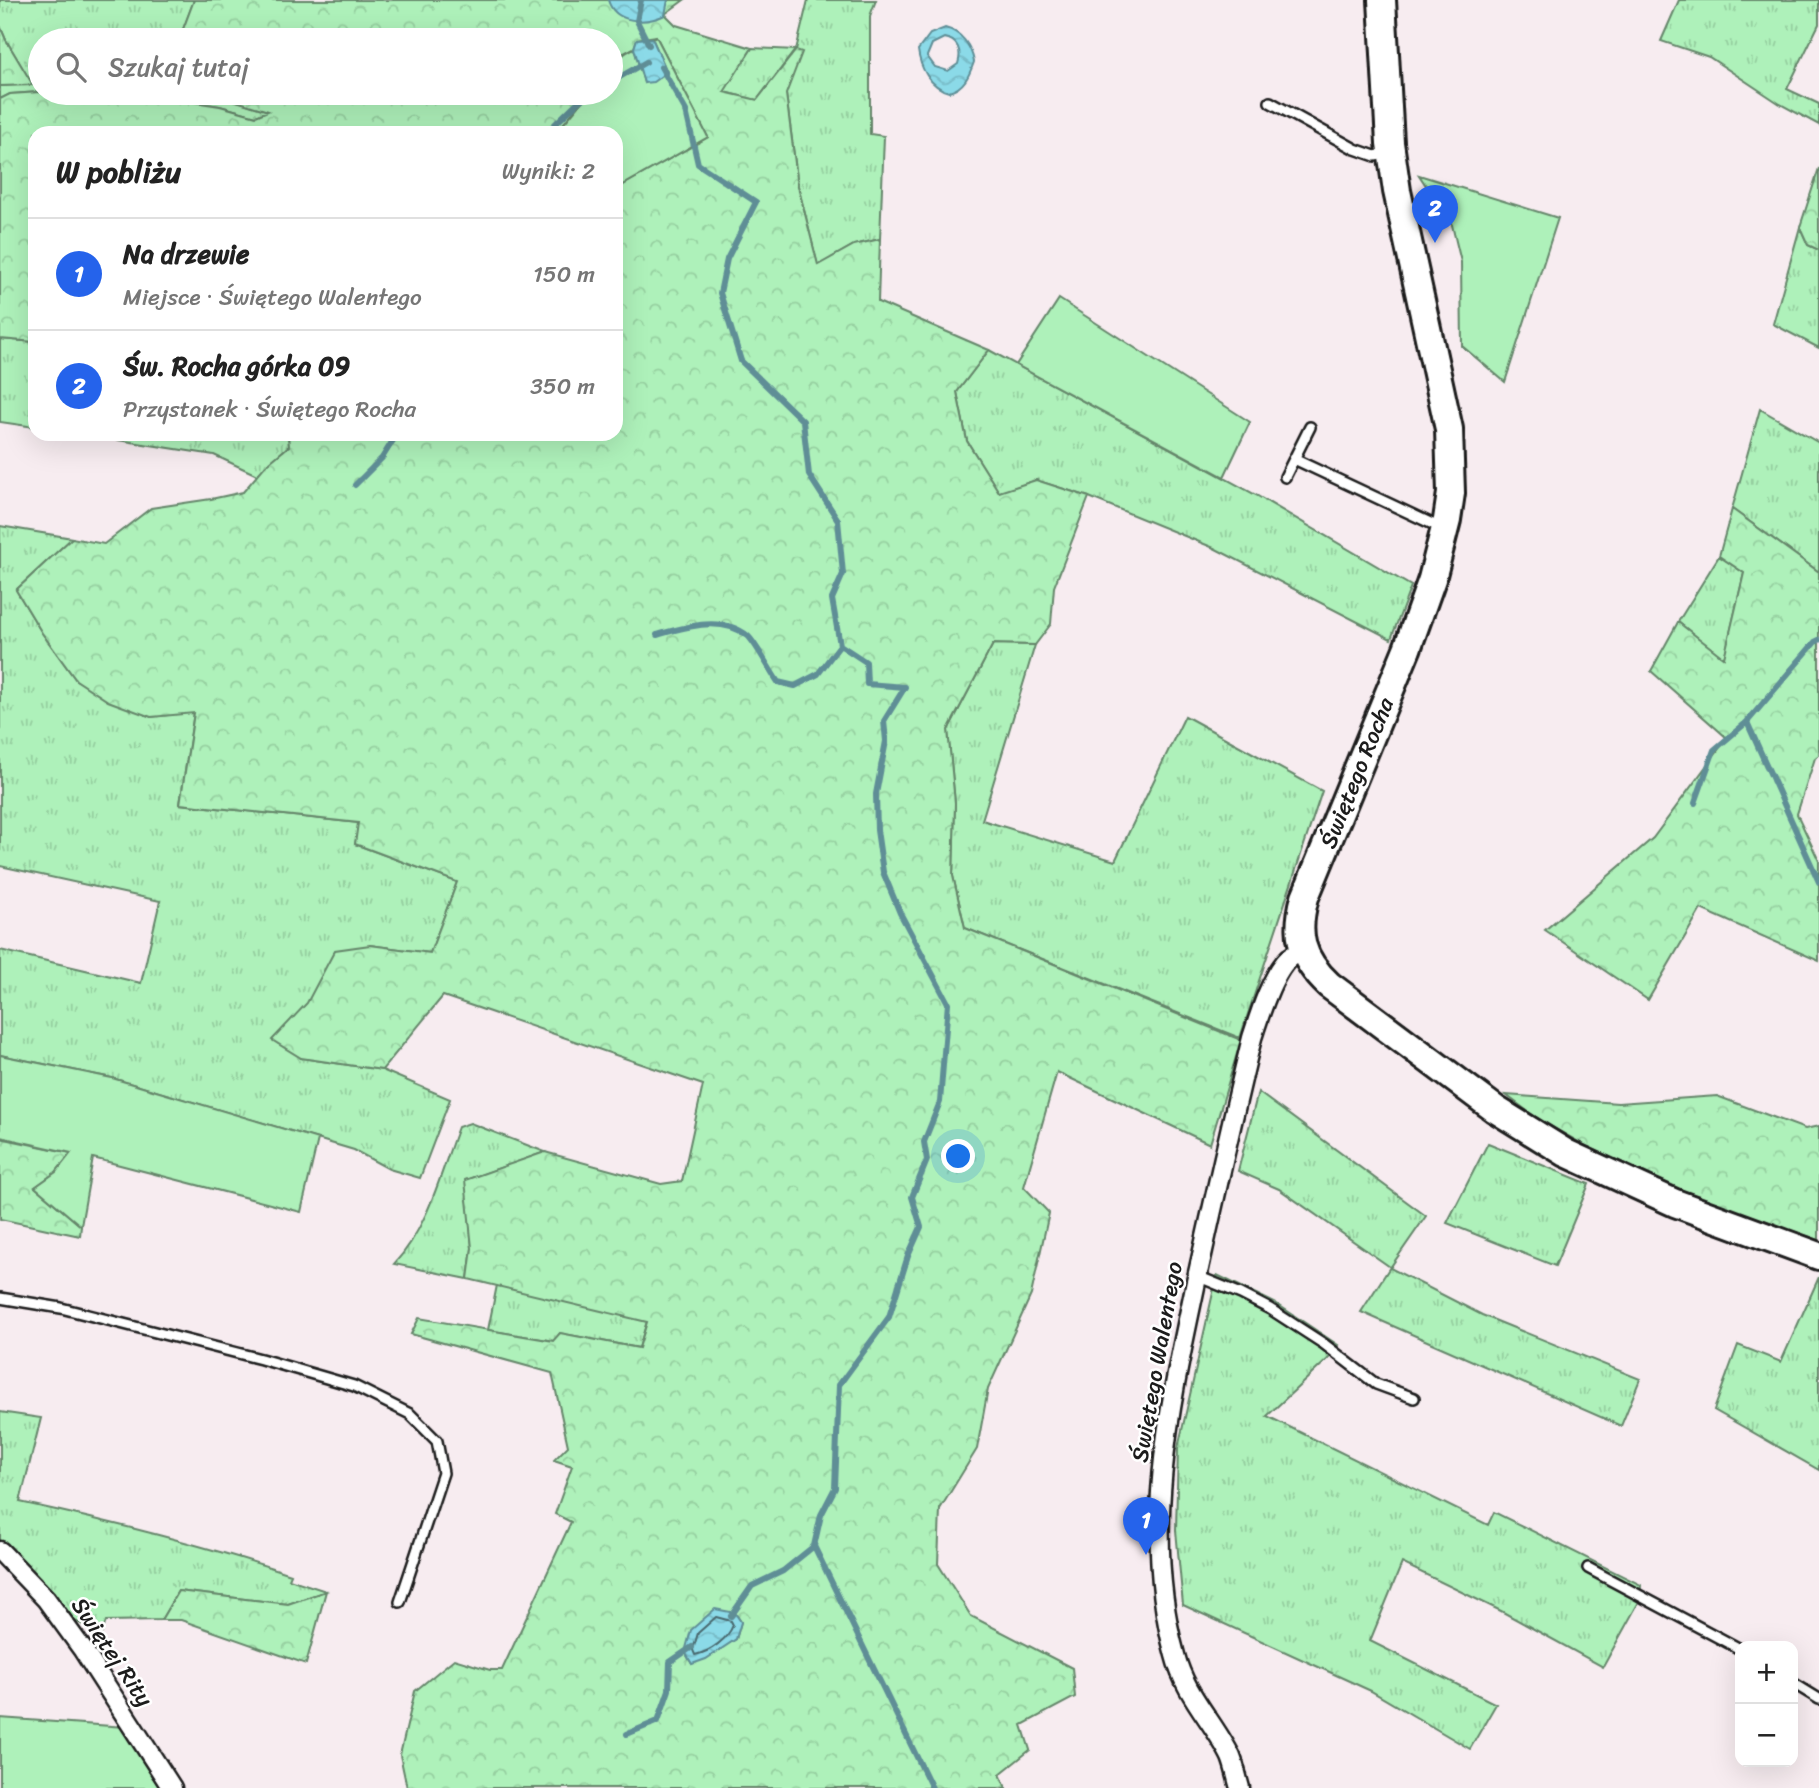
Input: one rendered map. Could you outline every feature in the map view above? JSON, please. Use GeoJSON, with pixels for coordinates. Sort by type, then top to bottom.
{"type":"FeatureCollection","features":[{"type":"Feature","properties":{"kind":"street","name":"Świętego Rocha"},"geometry":{"type":"LineString","coordinates":[[1303,949],[1300,929],[1306,897],[1407,649],[1446,531],[1451,493],[1449,429],[1391,153],[1382,0]]}},
{"type":"Feature","properties":{"kind":"street"},"geometry":{"type":"LineString","coordinates":[[1303,949],[1317,974],[1329,985],[1495,1109],[1566,1153],[1675,1203],[1819,1256]]}},
{"type":"Feature","properties":{"kind":"street","name":"Świętego Walentego"},"geometry":{"type":"LineString","coordinates":[[1240,1788],[1231,1758],[1184,1682],[1175,1656],[1160,1567],[1163,1452],[1206,1232],[1257,1021],[1280,971],[1289,958],[1303,949]]}},
{"type":"Feature","properties":{"kind":"street","name":"Świętej Rity"},"geometry":{"type":"LineString","coordinates":[[0,1551],[46,1599],[83,1650],[173,1788]]}},
{"type":"Feature","properties":{"kind":"lane"},"geometry":{"type":"LineString","coordinates":[[1270,102],[1355,149],[1375,156],[1391,153]]}},
{"type":"Feature","properties":{"kind":"lane"},"geometry":{"type":"LineString","coordinates":[[1285,477],[1310,427]]}},
{"type":"Feature","properties":{"kind":"lane"},"geometry":{"type":"LineString","coordinates":[[1294,459],[1446,531]]}},
{"type":"Feature","properties":{"kind":"lane"},"geometry":{"type":"LineString","coordinates":[[1197,1276],[1270,1309],[1324,1344],[1376,1384],[1414,1398]]}},
{"type":"Feature","properties":{"kind":"lane"},"geometry":{"type":"LineString","coordinates":[[0,1298],[61,1308],[261,1359],[354,1386],[410,1414],[437,1441],[443,1473],[400,1602]]}},
{"type":"Feature","properties":{"kind":"lane"},"geometry":{"type":"LineString","coordinates":[[1588,1568],[1735,1646]]}},
{"type":"Feature","properties":{"kind":"lane"},"geometry":{"type":"LineString","coordinates":[[1798,1686],[1819,1699]]}},
{"type":"Feature","properties":{"kind":"green space"},"geometry":{"type":"Polygon","coordinates":[[[0,0],[194,0],[184,28],[28,28],[28,77],[0,26],[0,0]]]}},
{"type":"Feature","properties":{"kind":"green space"},"geometry":{"type":"Polygon","coordinates":[[[194,0],[684,0],[665,14],[676,25],[752,48],[724,92],[757,100],[796,50],[802,52],[786,94],[798,186],[818,265],[854,245],[880,239],[878,302],[989,350],[957,392],[967,441],[999,492],[1036,480],[1089,497],[1054,587],[1051,624],[1035,645],[993,644],[948,730],[955,803],[953,876],[965,928],[1241,1040],[1210,1144],[1057,1072],[1024,1187],[1049,1213],[1031,1295],[988,1389],[977,1449],[940,1509],[938,1564],[971,1616],[1072,1668],[1075,1697],[1022,1725],[1030,1750],[1000,1774],[1006,1788],[407,1788],[400,1755],[415,1691],[454,1659],[490,1670],[502,1670],[571,1522],[555,1514],[572,1466],[554,1460],[568,1446],[552,1373],[411,1334],[419,1318],[553,1341],[560,1333],[639,1348],[647,1322],[468,1279],[472,1248],[465,1180],[545,1152],[661,1184],[682,1181],[703,1085],[443,996],[382,1070],[301,1058],[272,1040],[307,1003],[335,950],[370,945],[430,953],[457,882],[355,844],[358,823],[180,804],[194,713],[151,717],[108,701],[76,680],[42,633],[16,590],[72,538],[104,544],[151,508],[243,492],[265,466],[289,446],[289,441],[623,441],[623,185],[708,137],[656,36],[637,39],[634,48],[623,54],[623,28],[184,28],[194,0]],[[735,1613],[685,1652],[692,1664],[736,1639],[741,1622],[735,1613]]]}},
{"type":"Feature","properties":{"kind":"green space"},"geometry":{"type":"Polygon","coordinates":[[[808,0],[876,0],[870,16],[870,134],[884,136],[880,239],[854,245],[818,266],[798,186],[786,94],[795,50],[757,100],[723,92],[752,48],[796,50],[808,0]]]}},
{"type":"Feature","properties":{"kind":"green space"},"geometry":{"type":"Polygon","coordinates":[[[1679,0],[1819,0],[1819,24],[1787,89],[1819,104],[1819,125],[1780,104],[1709,57],[1661,41],[1679,0]]]}},
{"type":"Feature","properties":{"kind":"green space"},"geometry":{"type":"Polygon","coordinates":[[[0,26],[28,77],[28,85],[0,86],[0,26]]]}},
{"type":"Feature","properties":{"kind":"green space"},"geometry":{"type":"Polygon","coordinates":[[[656,36],[708,137],[623,185],[623,126],[562,126],[579,105],[623,105],[623,55],[634,48],[644,83],[667,72],[652,38],[656,36]]]}},
{"type":"Feature","properties":{"kind":"green space"},"geometry":{"type":"Polygon","coordinates":[[[28,84],[28,93],[10,94],[0,99],[0,86],[28,84]]]}},
{"type":"Feature","properties":{"kind":"green space"},"geometry":{"type":"Polygon","coordinates":[[[28,93],[28,105],[214,105],[256,116],[268,111],[249,105],[579,105],[562,126],[28,126],[28,341],[0,339],[0,99],[10,94],[28,93]]]}},
{"type":"Feature","properties":{"kind":"green space"},"geometry":{"type":"Polygon","coordinates":[[[214,105],[250,105],[270,111],[256,116],[214,105]]]}},
{"type":"Feature","properties":{"kind":"green space"},"geometry":{"type":"Polygon","coordinates":[[[1819,168],[1819,250],[1808,245],[1800,227],[1819,168]]]}},
{"type":"Feature","properties":{"kind":"green space"},"geometry":{"type":"Polygon","coordinates":[[[1419,175],[1558,218],[1505,382],[1462,346],[1461,262],[1452,225],[1419,175]]]}},
{"type":"Feature","properties":{"kind":"green space"},"geometry":{"type":"Polygon","coordinates":[[[1800,227],[1808,245],[1819,250],[1819,348],[1773,324],[1800,227]]]}},
{"type":"Feature","properties":{"kind":"green space"},"geometry":{"type":"Polygon","coordinates":[[[1059,299],[1250,422],[1224,477],[1016,365],[1059,299]]]}},
{"type":"Feature","properties":{"kind":"green space"},"geometry":{"type":"Polygon","coordinates":[[[0,339],[28,341],[28,426],[0,422],[0,339]]]}},
{"type":"Feature","properties":{"kind":"green space"},"geometry":{"type":"Polygon","coordinates":[[[989,350],[1256,495],[1411,586],[1391,639],[1214,548],[1089,497],[1036,480],[999,493],[967,441],[957,392],[989,350]]]}},
{"type":"Feature","properties":{"kind":"green space"},"geometry":{"type":"Polygon","coordinates":[[[1760,409],[1819,443],[1819,572],[1732,509],[1760,409]]]}},
{"type":"Feature","properties":{"kind":"green space"},"geometry":{"type":"Polygon","coordinates":[[[125,441],[289,441],[289,446],[257,475],[214,455],[125,441]]]}},
{"type":"Feature","properties":{"kind":"green space"},"geometry":{"type":"Polygon","coordinates":[[[1732,509],[1819,572],[1819,755],[1815,758],[1797,814],[1819,861],[1819,961],[1701,909],[1648,1000],[1545,930],[1653,838],[1727,738],[1651,671],[1678,622],[1724,658],[1744,573],[1719,556],[1732,509]]]}},
{"type":"Feature","properties":{"kind":"green space"},"geometry":{"type":"Polygon","coordinates":[[[0,526],[72,538],[16,590],[42,633],[76,680],[151,717],[194,712],[180,804],[359,823],[355,844],[457,882],[430,953],[370,945],[301,1058],[382,1070],[450,1099],[420,1178],[389,1169],[354,1150],[112,1078],[0,1055],[0,950],[141,983],[160,901],[0,866],[0,526]]]}},
{"type":"Feature","properties":{"kind":"green space"},"geometry":{"type":"Polygon","coordinates":[[[1719,556],[1744,573],[1724,659],[1678,622],[1719,556]]]}},
{"type":"Feature","properties":{"kind":"green space"},"geometry":{"type":"Polygon","coordinates":[[[993,644],[1035,645],[982,820],[1115,861],[1185,716],[1322,791],[1240,1038],[965,928],[953,876],[955,803],[948,730],[993,644]]]}},
{"type":"Feature","properties":{"kind":"green space"},"geometry":{"type":"Polygon","coordinates":[[[0,1055],[112,1078],[318,1139],[301,1212],[93,1158],[81,1226],[35,1187],[56,1172],[71,1153],[0,1137],[0,1055]]]}},
{"type":"Feature","properties":{"kind":"green space"},"geometry":{"type":"Polygon","coordinates":[[[1258,1092],[1426,1216],[1390,1268],[1482,1315],[1640,1379],[1621,1426],[1361,1312],[1390,1267],[1279,1189],[1238,1171],[1258,1092]]]}},
{"type":"Feature","properties":{"kind":"green space"},"geometry":{"type":"Polygon","coordinates":[[[1506,1095],[1618,1103],[1717,1096],[1805,1129],[1819,1126],[1819,1240],[1684,1194],[1588,1147],[1538,1119],[1506,1095]]]}},
{"type":"Feature","properties":{"kind":"green space"},"geometry":{"type":"Polygon","coordinates":[[[470,1123],[545,1152],[466,1180],[472,1248],[468,1279],[394,1264],[406,1250],[425,1217],[458,1127],[470,1123]]]}},
{"type":"Feature","properties":{"kind":"green space"},"geometry":{"type":"Polygon","coordinates":[[[0,1138],[71,1153],[56,1172],[35,1187],[81,1226],[80,1236],[0,1219],[0,1138]]]}},
{"type":"Feature","properties":{"kind":"green space"},"geometry":{"type":"Polygon","coordinates":[[[1488,1143],[1589,1184],[1555,1266],[1447,1223],[1488,1143]]]}},
{"type":"Feature","properties":{"kind":"green space"},"geometry":{"type":"Polygon","coordinates":[[[1217,1275],[1277,1304],[1338,1345],[1329,1358],[1267,1416],[1488,1525],[1494,1512],[1641,1585],[1640,1600],[1603,1667],[1501,1611],[1402,1563],[1370,1641],[1496,1704],[1470,1749],[1371,1691],[1183,1605],[1176,1530],[1178,1448],[1217,1275]]]}},
{"type":"Feature","properties":{"kind":"green space"},"geometry":{"type":"Polygon","coordinates":[[[1819,1277],[1819,1470],[1714,1410],[1738,1345],[1781,1362],[1819,1277]]]}},
{"type":"Feature","properties":{"kind":"green space"},"geometry":{"type":"Polygon","coordinates":[[[497,1285],[647,1321],[639,1348],[560,1333],[554,1341],[488,1330],[497,1285]]]}},
{"type":"Feature","properties":{"kind":"green space"},"geometry":{"type":"Polygon","coordinates":[[[0,1412],[41,1418],[20,1502],[224,1553],[291,1574],[289,1579],[326,1591],[288,1604],[178,1591],[161,1620],[106,1621],[102,1633],[70,1619],[57,1598],[0,1545],[0,1412]]]}},
{"type":"Feature","properties":{"kind":"green space"},"geometry":{"type":"Polygon","coordinates":[[[178,1591],[288,1604],[326,1591],[306,1664],[181,1620],[161,1620],[178,1591]]]}},
{"type":"Feature","properties":{"kind":"green space"},"geometry":{"type":"Polygon","coordinates":[[[0,1718],[125,1727],[164,1788],[0,1788],[0,1718]]]}},
{"type":"Feature","properties":{"kind":"water"},"geometry":{"type":"Polygon","coordinates":[[[608,0],[668,0],[665,15],[640,21],[617,14],[608,0]]]}},
{"type":"Feature","properties":{"kind":"water"},"geometry":{"type":"Polygon","coordinates":[[[945,28],[951,30],[961,36],[971,50],[974,62],[970,72],[962,84],[949,92],[931,81],[921,63],[918,50],[930,34],[945,28]],[[944,38],[932,44],[927,56],[935,67],[948,71],[958,64],[959,55],[956,44],[944,38]]]}},
{"type":"Feature","properties":{"kind":"water"},"geometry":{"type":"Polygon","coordinates":[[[652,38],[667,72],[653,82],[644,83],[634,48],[637,39],[652,38]]]}},
{"type":"Feature","properties":{"kind":"water"},"geometry":{"type":"Polygon","coordinates":[[[715,1609],[735,1613],[741,1622],[736,1639],[706,1659],[692,1664],[685,1652],[691,1630],[715,1609]]]}},
{"type":"Feature","properties":{"kind":"waterway"},"geometry":{"type":"LineString","coordinates":[[641,0],[637,21],[649,45]]}},
{"type":"Feature","properties":{"kind":"waterway"},"geometry":{"type":"LineString","coordinates":[[623,75],[646,62]]}},
{"type":"Feature","properties":{"kind":"waterway"},"geometry":{"type":"LineString","coordinates":[[661,67],[686,111],[698,164],[756,202],[727,259],[720,293],[741,361],[803,421],[809,475],[838,520],[843,574],[832,599],[840,645],[866,662],[867,684],[905,687],[884,721],[886,741],[876,794],[877,830],[883,872],[900,913],[948,1003],[940,1102],[924,1142],[927,1160],[912,1197],[921,1227],[908,1256],[889,1317],[839,1385],[835,1488],[821,1515],[814,1546],[783,1571],[752,1586],[731,1616]]}},
{"type":"Feature","properties":{"kind":"waterway"},"geometry":{"type":"LineString","coordinates":[[553,126],[575,105]]}},
{"type":"Feature","properties":{"kind":"waterway"},"geometry":{"type":"LineString","coordinates":[[355,485],[382,458],[393,441]]}},
{"type":"Feature","properties":{"kind":"waterway"},"geometry":{"type":"LineString","coordinates":[[657,635],[715,624],[738,630],[751,639],[778,682],[795,686],[818,674],[840,645]]}},
{"type":"Feature","properties":{"kind":"waterway"},"geometry":{"type":"LineString","coordinates":[[1695,803],[1714,750],[1747,722],[1819,640]]}},
{"type":"Feature","properties":{"kind":"waterway"},"geometry":{"type":"LineString","coordinates":[[1747,722],[1819,882]]}},
{"type":"Feature","properties":{"kind":"waterway"},"geometry":{"type":"LineString","coordinates":[[814,1546],[932,1788]]}},
{"type":"Feature","properties":{"kind":"waterway"},"geometry":{"type":"LineString","coordinates":[[627,1734],[658,1721],[669,1690],[670,1662],[692,1647]]}},
{"type":"Feature","properties":{"kind":"place","name":"Św. Rocha górka 09"},"geometry":{"type":"Point","coordinates":[1435,243]}},
{"type":"Feature","properties":{"kind":"place","name":"Na drzewie"},"geometry":{"type":"Point","coordinates":[1146,1555]}}]}
